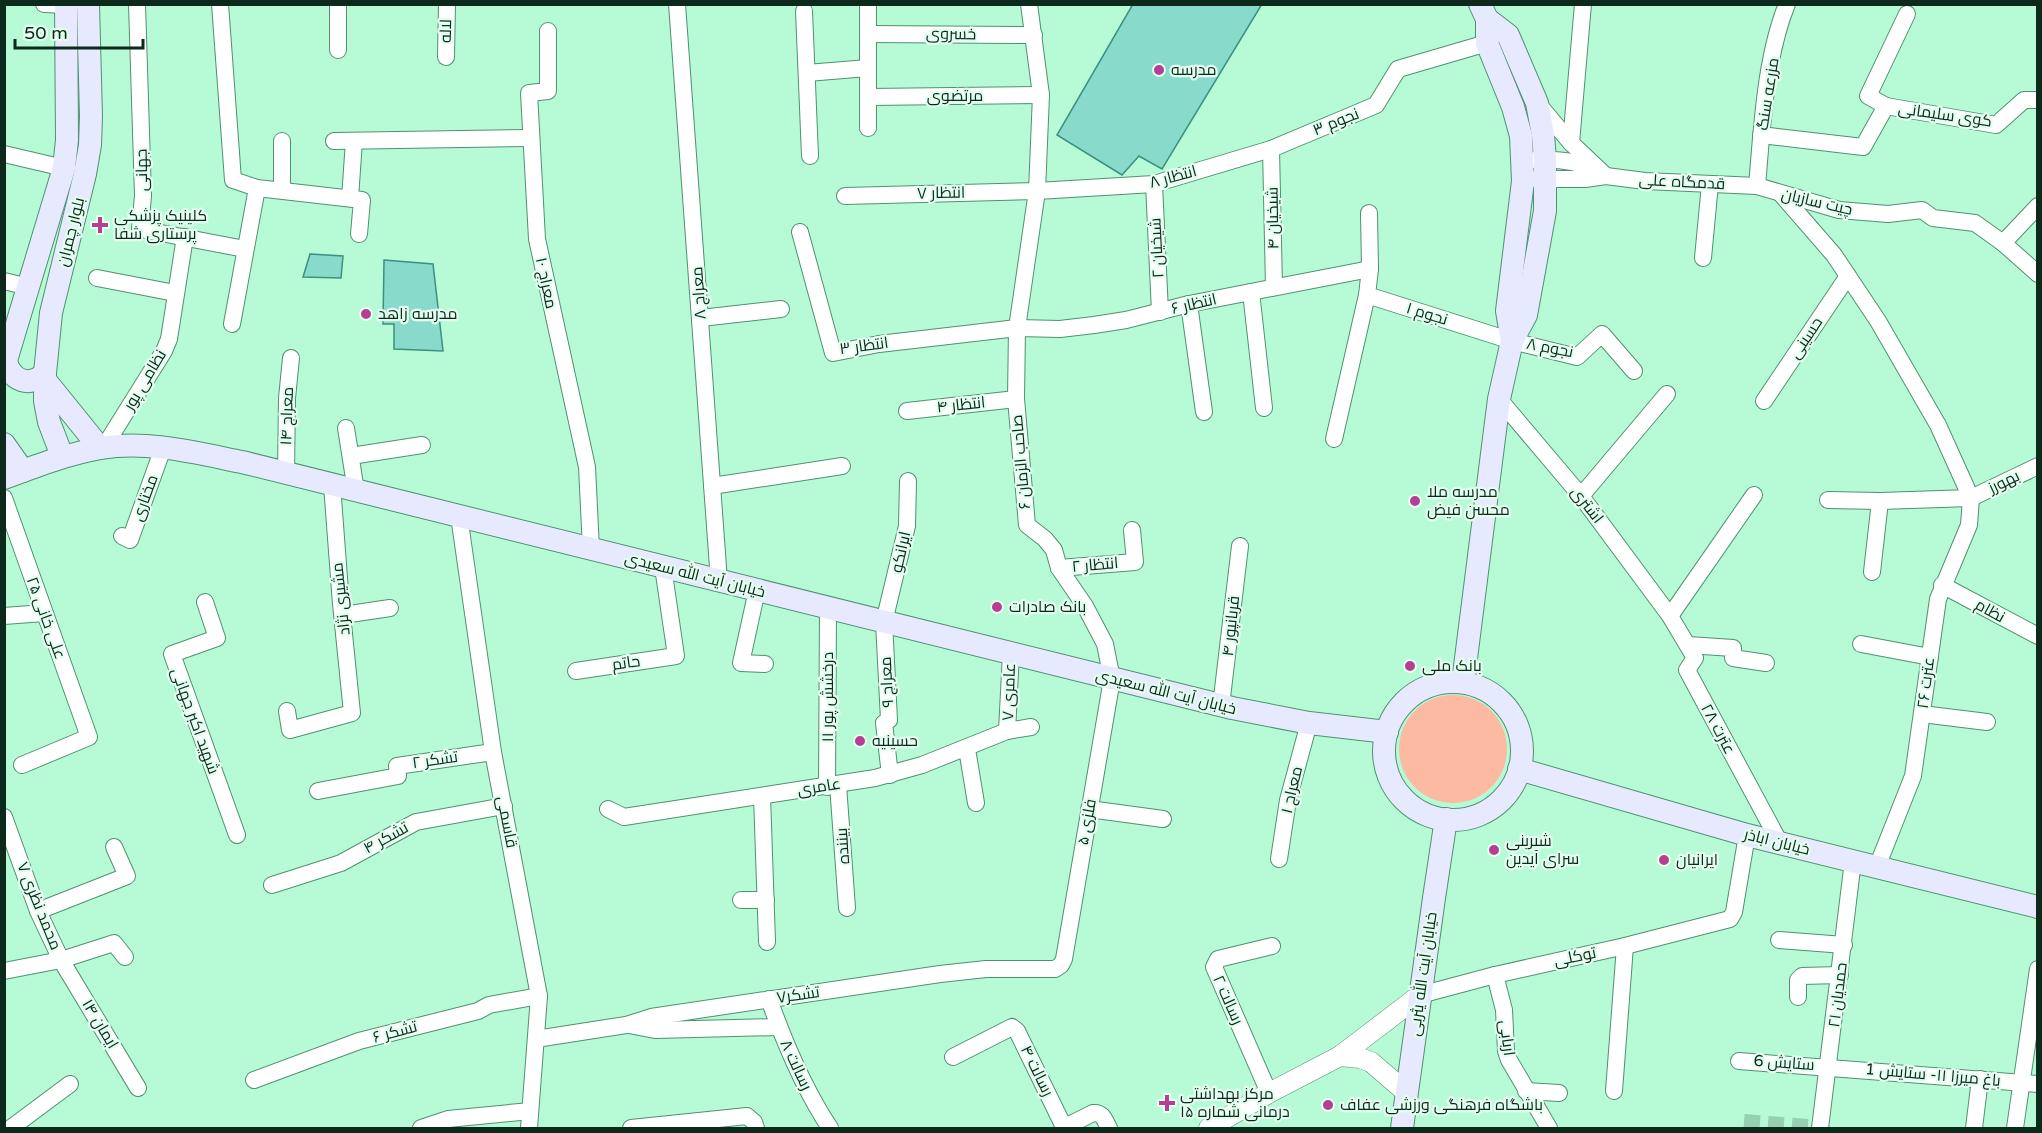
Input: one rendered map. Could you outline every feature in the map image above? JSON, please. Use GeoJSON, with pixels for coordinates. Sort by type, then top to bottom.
{"type":"FeatureCollection","features":[{"type":"Feature","properties":{"kind":"main road","name":"بلوار چمران"},"geometry":{"type":"LineString","coordinates":[[5,364],[64,168],[67,140],[66,5]]}},
{"type":"Feature","properties":{"kind":"main road","name":"بلوار چمران"},"geometry":{"type":"LineString","coordinates":[[62,456],[49,423],[45,401],[45,376],[51,313],[86,174],[91,116],[66,5]]}},
{"type":"Feature","properties":{"kind":"main road"},"geometry":{"type":"LineString","coordinates":[[1484,12],[1487,43],[1513,106],[1521,136],[1523,171],[1507,311],[1512,341]]}},
{"type":"Feature","properties":{"kind":"main road"},"geometry":{"type":"LineString","coordinates":[[1463,682],[1499,399],[1512,341],[1526,315],[1545,211],[1543,135],[1537,104],[1508,35],[1484,12]]}},
{"type":"Feature","properties":{"kind":"main road"},"geometry":{"type":"LineString","coordinates":[[5,364],[11,375],[23,381],[45,376],[102,448]]}},
{"type":"Feature","properties":{"kind":"main road"},"geometry":{"type":"LineString","coordinates":[[4,444],[14,475]]}},
{"type":"Feature","properties":{"kind":"main road","name":"خیابان آیت الله سعیدی"},"geometry":{"type":"LineString","coordinates":[[14,475],[62,456],[102,448],[163,448],[231,460],[1221,706],[1309,723],[1387,732]]}},
{"type":"Feature","properties":{"kind":"main road"},"geometry":{"type":"LineString","coordinates":[[1443,682],[1463,682],[1481,687],[1498,698],[1511,712],[1521,740],[1520,769],[1512,787],[1500,801],[1484,812],[1466,818],[1446,819],[1427,814],[1410,804],[1396,790],[1387,771],[1384,752],[1387,732],[1395,714],[1408,699],[1424,688],[1443,682]]}},
{"type":"Feature","properties":{"kind":"main road","name":"خیابان اباذر"},"geometry":{"type":"LineString","coordinates":[[1520,769],[1748,835],[2037,907]]}},
{"type":"Feature","properties":{"kind":"main road","name":"خیابان آیت الله یثربی"},"geometry":{"type":"LineString","coordinates":[[1402,1128],[1446,819]]}},
{"type":"Feature","properties":{"kind":"street","name":"جهانی"},"geometry":{"type":"LineString","coordinates":[[137,4],[143,196],[140,229],[245,249]]}},
{"type":"Feature","properties":{"kind":"street"},"geometry":{"type":"LineString","coordinates":[[220,4],[233,180],[257,188],[362,201],[359,234]]}},
{"type":"Feature","properties":{"kind":"street"},"geometry":{"type":"LineString","coordinates":[[338,4],[338,50]]}},
{"type":"Feature","properties":{"kind":"street","name":"لاله"},"geometry":{"type":"LineString","coordinates":[[446,57],[447,4]]}},
{"type":"Feature","properties":{"kind":"street","name":"معراج ۸"},"geometry":{"type":"LineString","coordinates":[[677,4],[719,581]]}},
{"type":"Feature","properties":{"kind":"street","name":"صاحب الزمان ۶"},"geometry":{"type":"LineString","coordinates":[[1029,4],[1041,95],[1037,191],[1017,328],[1016,399],[1027,525],[1045,539],[1054,550],[1059,568],[1085,606],[1105,644],[1112,679]]}},
{"type":"Feature","properties":{"kind":"street"},"geometry":{"type":"LineString","coordinates":[[1570,143],[1583,4]]}},
{"type":"Feature","properties":{"kind":"street","name":"مزرعه سنگ"},"geometry":{"type":"LineString","coordinates":[[1757,186],[1768,81],[1778,32],[1787,4]]}},
{"type":"Feature","properties":{"kind":"street"},"geometry":{"type":"LineString","coordinates":[[868,6],[868,128]]}},
{"type":"Feature","properties":{"kind":"street"},"geometry":{"type":"LineString","coordinates":[[804,11],[810,156]]}},
{"type":"Feature","properties":{"kind":"street"},"geometry":{"type":"LineString","coordinates":[[1886,106],[1868,96],[1907,14]]}},
{"type":"Feature","properties":{"kind":"street","name":"معراج ۱۰"},"geometry":{"type":"LineString","coordinates":[[548,31],[548,91],[529,93],[537,239],[587,467],[591,549]]}},
{"type":"Feature","properties":{"kind":"street","name":"خسروی"},"geometry":{"type":"LineString","coordinates":[[868,34],[1034,35]]}},
{"type":"Feature","properties":{"kind":"street","name":"نجوم ۳"},"geometry":{"type":"LineString","coordinates":[[1271,148],[1376,105],[1398,69],[1487,43]]}},
{"type":"Feature","properties":{"kind":"street"},"geometry":{"type":"LineString","coordinates":[[807,73],[868,68]]}},
{"type":"Feature","properties":{"kind":"street","name":"مرتضوی"},"geometry":{"type":"LineString","coordinates":[[868,97],[1041,95]]}},
{"type":"Feature","properties":{"kind":"street","name":"کوی سلیمانی"},"geometry":{"type":"LineString","coordinates":[[1761,135],[1863,147],[1886,106],[1996,125],[2024,100],[2037,100]]}},
{"type":"Feature","properties":{"kind":"street"},"geometry":{"type":"LineString","coordinates":[[1537,104],[1570,143],[1606,176]]}},
{"type":"Feature","properties":{"kind":"street"},"geometry":{"type":"LineString","coordinates":[[334,141],[530,138]]}},
{"type":"Feature","properties":{"kind":"street"},"geometry":{"type":"LineString","coordinates":[[282,141],[282,190]]}},
{"type":"Feature","properties":{"kind":"street"},"geometry":{"type":"LineString","coordinates":[[350,198],[354,141]]}},
{"type":"Feature","properties":{"kind":"street","name":"انتظار ۸"},"geometry":{"type":"LineString","coordinates":[[1037,191],[1154,184],[1271,148]]}},
{"type":"Feature","properties":{"kind":"street","name":"شیخیان ۴"},"geometry":{"type":"LineString","coordinates":[[1271,148],[1274,287]]}},
{"type":"Feature","properties":{"kind":"street"},"geometry":{"type":"LineString","coordinates":[[4,154],[64,168]]}},
{"type":"Feature","properties":{"kind":"street","name":"قدمگاه علی"},"geometry":{"type":"LineString","coordinates":[[1523,171],[1545,169],[1585,179],[1606,176],[1645,181],[1757,186]]}},
{"type":"Feature","properties":{"kind":"street","name":"شیخیان ۲"},"geometry":{"type":"LineString","coordinates":[[1154,184],[1160,312]]}},
{"type":"Feature","properties":{"kind":"street"},"geometry":{"type":"LineString","coordinates":[[1703,258],[1710,184]]}},
{"type":"Feature","properties":{"kind":"street","name":"چیت سازیان"},"geometry":{"type":"LineString","coordinates":[[1757,186],[1839,210],[1888,214],[1922,210],[1933,218],[1974,223],[2003,243],[2037,274]]}},
{"type":"Feature","properties":{"kind":"street"},"geometry":{"type":"LineString","coordinates":[[232,324],[257,188]]}},
{"type":"Feature","properties":{"kind":"street","name":"انتظار ۷"},"geometry":{"type":"LineString","coordinates":[[845,196],[1037,191]]}},
{"type":"Feature","properties":{"kind":"street"},"geometry":{"type":"LineString","coordinates":[[1781,194],[1834,255],[1923,395],[1971,498],[1828,500]]}},
{"type":"Feature","properties":{"kind":"street"},"geometry":{"type":"LineString","coordinates":[[2003,243],[2037,206]]}},
{"type":"Feature","properties":{"kind":"street"},"geometry":{"type":"LineString","coordinates":[[1334,440],[1367,295],[1370,269],[1369,213]]}},
{"type":"Feature","properties":{"kind":"street","name":"انتظار ۳"},"geometry":{"type":"LineString","coordinates":[[800,232],[833,353],[879,344],[1017,328]]}},
{"type":"Feature","properties":{"kind":"street","name":"نظامی پور"},"geometry":{"type":"LineString","coordinates":[[102,448],[164,351],[169,339],[185,237]]}},
{"type":"Feature","properties":{"kind":"street","name":"انتظار ۶"},"geometry":{"type":"LineString","coordinates":[[1017,328],[1060,329],[1094,326],[1189,304],[1370,269]]}},
{"type":"Feature","properties":{"kind":"street","name":"حسینی"},"geometry":{"type":"LineString","coordinates":[[1764,401],[1848,276]]}},
{"type":"Feature","properties":{"kind":"street"},"geometry":{"type":"LineString","coordinates":[[98,278],[175,293]]}},
{"type":"Feature","properties":{"kind":"street"},"geometry":{"type":"LineString","coordinates":[[4,281],[29,287]]}},
{"type":"Feature","properties":{"kind":"street"},"geometry":{"type":"LineString","coordinates":[[1251,292],[1264,408]]}},
{"type":"Feature","properties":{"kind":"street","name":"نجوم ۱"},"geometry":{"type":"LineString","coordinates":[[1367,295],[1512,341]]}},
{"type":"Feature","properties":{"kind":"street"},"geometry":{"type":"LineString","coordinates":[[1189,304],[1204,412]]}},
{"type":"Feature","properties":{"kind":"street"},"geometry":{"type":"LineString","coordinates":[[701,318],[781,309]]}},
{"type":"Feature","properties":{"kind":"street","name":"نجوم ۸"},"geometry":{"type":"LineString","coordinates":[[1512,341],[1577,357],[1602,334],[1634,371]]}},
{"type":"Feature","properties":{"kind":"street","name":"معراج ۱۴"},"geometry":{"type":"LineString","coordinates":[[286,473],[287,398],[291,358]]}},
{"type":"Feature","properties":{"kind":"street"},"geometry":{"type":"LineString","coordinates":[[1581,496],[1667,394]]}},
{"type":"Feature","properties":{"kind":"street","name":"انتظار ۴"},"geometry":{"type":"LineString","coordinates":[[907,411],[1016,399]]}},
{"type":"Feature","properties":{"kind":"street","name":"اشتری"},"geometry":{"type":"LineString","coordinates":[[1499,399],[1581,496],[1670,616]]}},
{"type":"Feature","properties":{"kind":"street"},"geometry":{"type":"LineString","coordinates":[[345,428],[356,491]]}},
{"type":"Feature","properties":{"kind":"street"},"geometry":{"type":"LineString","coordinates":[[351,456],[422,446]]}},
{"type":"Feature","properties":{"kind":"street","name":"مختاری"},"geometry":{"type":"LineString","coordinates":[[122,536],[130,540],[163,448]]}},
{"type":"Feature","properties":{"kind":"street"},"geometry":{"type":"LineString","coordinates":[[712,486],[842,466]]}},
{"type":"Feature","properties":{"kind":"street","name":"بهورز"},"geometry":{"type":"LineString","coordinates":[[1971,498],[2037,466]]}},
{"type":"Feature","properties":{"kind":"street","name":"ایرانکو"},"geometry":{"type":"LineString","coordinates":[[884,622],[907,526],[908,482]]}},
{"type":"Feature","properties":{"kind":"street","name":"مشیری نژاد"},"geometry":{"type":"LineString","coordinates":[[287,711],[290,730],[352,713],[332,485]]}},
{"type":"Feature","properties":{"kind":"street"},"geometry":{"type":"LineString","coordinates":[[1754,495],[1670,616],[1688,645],[1733,648],[1733,658],[1766,663]]}},
{"type":"Feature","properties":{"kind":"street","name":"علی خانی ۲۵"},"geometry":{"type":"LineString","coordinates":[[4,498],[12,547],[44,613],[90,737],[22,765]]}},
{"type":"Feature","properties":{"kind":"street","name":"عترت ۲۶"},"geometry":{"type":"LineString","coordinates":[[1877,867],[1913,776],[1936,610],[1942,585],[1962,545],[1969,525],[1971,498]]}},
{"type":"Feature","properties":{"kind":"street"},"geometry":{"type":"LineString","coordinates":[[1872,572],[1880,501]]}},
{"type":"Feature","properties":{"kind":"street","name":"قاسمی"},"geometry":{"type":"LineString","coordinates":[[459,516],[493,752],[538,996],[529,1128]]}},
{"type":"Feature","properties":{"kind":"street","name":"انتظار ۲"},"geometry":{"type":"LineString","coordinates":[[1059,568],[1135,562],[1132,530]]}},
{"type":"Feature","properties":{"kind":"street","name":"قربانپور ۴"},"geometry":{"type":"LineString","coordinates":[[1221,706],[1240,546]]}},
{"type":"Feature","properties":{"kind":"street","name":"حاتم"},"geometry":{"type":"LineString","coordinates":[[576,671],[676,656],[663,567]]}},
{"type":"Feature","properties":{"kind":"street","name":"نظام"},"geometry":{"type":"LineString","coordinates":[[1942,585],[2037,636]]}},
{"type":"Feature","properties":{"kind":"street"},"geometry":{"type":"LineString","coordinates":[[757,590],[741,663],[765,664]]}},
{"type":"Feature","properties":{"kind":"street","name":"شهید اکبر جهانی"},"geometry":{"type":"LineString","coordinates":[[205,602],[218,639],[172,654],[237,835]]}},
{"type":"Feature","properties":{"kind":"street"},"geometry":{"type":"LineString","coordinates":[[343,615],[390,608]]}},
{"type":"Feature","properties":{"kind":"street","name":"درخشش پور ۱۱"},"geometry":{"type":"LineString","coordinates":[[828,608],[832,786]]}},
{"type":"Feature","properties":{"kind":"street"},"geometry":{"type":"LineString","coordinates":[[4,616],[44,613]]}},
{"type":"Feature","properties":{"kind":"street","name":"معراج ۹"},"geometry":{"type":"LineString","coordinates":[[884,622],[889,720],[884,723],[890,775]]}},
{"type":"Feature","properties":{"kind":"street"},"geometry":{"type":"LineString","coordinates":[[1861,644],[1930,657]]}},
{"type":"Feature","properties":{"kind":"street","name":"عترت ۲۸"},"geometry":{"type":"LineString","coordinates":[[1688,645],[1695,658],[1687,670],[1780,843]]}},
{"type":"Feature","properties":{"kind":"street","name":"عامری ۷"},"geometry":{"type":"LineString","coordinates":[[1007,731],[1011,653]]}},
{"type":"Feature","properties":{"kind":"street","name":"فلزی ۵"},"geometry":{"type":"LineString","coordinates":[[1061,964],[1064,959],[1112,679]]}},
{"type":"Feature","properties":{"kind":"street"},"geometry":{"type":"LineString","coordinates":[[1922,714],[1987,722]]}},
{"type":"Feature","properties":{"kind":"street","name":"معراج ۱"},"geometry":{"type":"LineString","coordinates":[[1279,859],[1288,800],[1309,723]]}},
{"type":"Feature","properties":{"kind":"street","name":"عامری"},"geometry":{"type":"LineString","coordinates":[[608,809],[624,817],[832,786],[890,775],[967,749],[1007,731],[1031,727]]}},
{"type":"Feature","properties":{"kind":"street"},"geometry":{"type":"LineString","coordinates":[[967,749],[976,803]]}},
{"type":"Feature","properties":{"kind":"street","name":"تشکر ۲"},"geometry":{"type":"LineString","coordinates":[[318,791],[398,776],[398,766],[493,752]]}},
{"type":"Feature","properties":{"kind":"street","name":"بیننده"},"geometry":{"type":"LineString","coordinates":[[832,786],[847,908]]}},
{"type":"Feature","properties":{"kind":"street"},"geometry":{"type":"LineString","coordinates":[[762,796],[767,942]]}},
{"type":"Feature","properties":{"kind":"street","name":"تشکر ۴"},"geometry":{"type":"LineString","coordinates":[[272,885],[341,863],[416,822],[504,806]]}},
{"type":"Feature","properties":{"kind":"street"},"geometry":{"type":"LineString","coordinates":[[1089,809],[1163,819]]}},
{"type":"Feature","properties":{"kind":"street","name":"محمد نظری ۷"},"geometry":{"type":"LineString","coordinates":[[5,817],[38,911],[61,960]]}},
{"type":"Feature","properties":{"kind":"street","name":"توکلی"},"geometry":{"type":"LineString","coordinates":[[1420,995],[1730,919],[1734,912],[1748,835]]}},
{"type":"Feature","properties":{"kind":"street"},"geometry":{"type":"LineString","coordinates":[[38,911],[127,876],[114,847]]}},
{"type":"Feature","properties":{"kind":"street","name":"حمدیان ۲۱"},"geometry":{"type":"LineString","coordinates":[[1820,1128],[1853,861]]}},
{"type":"Feature","properties":{"kind":"street"},"geometry":{"type":"LineString","coordinates":[[741,900],[766,900]]}},
{"type":"Feature","properties":{"kind":"street"},"geometry":{"type":"LineString","coordinates":[[1779,940],[1844,945]]}},
{"type":"Feature","properties":{"kind":"street"},"geometry":{"type":"LineString","coordinates":[[4,971],[61,960],[114,943],[125,957]]}},
{"type":"Feature","properties":{"kind":"street","name":"رسالت ۲"},"geometry":{"type":"LineString","coordinates":[[1269,1093],[1214,967],[1218,959],[1272,946]]}},
{"type":"Feature","properties":{"kind":"street"},"geometry":{"type":"LineString","coordinates":[[1614,1091],[1625,946]]}},
{"type":"Feature","properties":{"kind":"street","name":"ایمان ۱۴"},"geometry":{"type":"LineString","coordinates":[[61,960],[138,1088]]}},
{"type":"Feature","properties":{"kind":"street","name":"تشکر۷"},"geometry":{"type":"LineString","coordinates":[[536,1039],[626,1024],[651,1017],[940,974],[986,969],[1055,969],[1061,964]]}},
{"type":"Feature","properties":{"kind":"street"},"geometry":{"type":"LineString","coordinates":[[2015,1128],[2030,1083],[2037,969]]}},
{"type":"Feature","properties":{"kind":"street","name":"اربابی"},"geometry":{"type":"LineString","coordinates":[[1495,975],[1504,1010],[1506,1052],[1549,1128]]}},
{"type":"Feature","properties":{"kind":"street"},"geometry":{"type":"LineString","coordinates":[[1798,997],[1798,980],[1802,976],[1840,975]]}},
{"type":"Feature","properties":{"kind":"street"},"geometry":{"type":"LineString","coordinates":[[1209,1128],[1340,1056],[1420,995]]}},
{"type":"Feature","properties":{"kind":"street","name":"تشکر ۶"},"geometry":{"type":"LineString","coordinates":[[254,1080],[359,1041],[478,1011],[489,1005],[538,996]]}},
{"type":"Feature","properties":{"kind":"street","name":"رسالت ۸"},"geometry":{"type":"LineString","coordinates":[[769,999],[779,1027],[815,1106],[830,1128]]}},
{"type":"Feature","properties":{"kind":"street"},"geometry":{"type":"LineString","coordinates":[[626,1024],[655,1030],[779,1027]]}},
{"type":"Feature","properties":{"kind":"street","name":"رسالت ۴"},"geometry":{"type":"LineString","coordinates":[[953,1057],[1012,1028],[1017,1031],[1062,1123],[1069,1125],[1097,1113],[1102,1115],[1109,1128]]}},
{"type":"Feature","properties":{"kind":"street"},"geometry":{"type":"LineString","coordinates":[[1340,1056],[1360,1058],[1371,1062],[1407,1093]]}},
{"type":"Feature","properties":{"kind":"street","name":"ستایش 6"},"geometry":{"type":"LineString","coordinates":[[1739,1060],[1828,1066]]}},
{"type":"Feature","properties":{"kind":"street","name":"باغ میرزا ۱۱- ستایش 1"},"geometry":{"type":"LineString","coordinates":[[1828,1066],[2030,1083]]}},
{"type":"Feature","properties":{"kind":"street"},"geometry":{"type":"LineString","coordinates":[[1974,1128],[1980,1079]]}},
{"type":"Feature","properties":{"kind":"street"},"geometry":{"type":"LineString","coordinates":[[11,1128],[70,1084]]}},
{"type":"Feature","properties":{"kind":"street"},"geometry":{"type":"LineString","coordinates":[[1526,1091],[1559,1093]]}},
{"type":"Feature","properties":{"kind":"street"},"geometry":{"type":"LineString","coordinates":[[421,1128],[448,1119],[530,1111]]}},
{"type":"Feature","properties":{"kind":"street"},"geometry":{"type":"LineString","coordinates":[[631,1128],[747,1116],[755,1125]]}},
{"type":"Feature","properties":{"kind":"shaded area"},"geometry":{"type":"Polygon","coordinates":[[[1453,695],[1474,699],[1491,711],[1503,728],[1507,749],[1503,770],[1491,787],[1474,799],[1453,803],[1432,799],[1415,787],[1403,770],[1399,749],[1403,728],[1415,711],[1432,699],[1453,695]]]}},
{"type":"Feature","properties":{"kind":"building","name":"مدرسه"},"geometry":{"type":"Polygon","coordinates":[[[1133,4],[1262,4],[1162,169],[1139,156],[1122,175],[1057,135],[1133,4]]]}},
{"type":"Feature","properties":{"kind":"building"},"geometry":{"type":"Polygon","coordinates":[[[310,254],[343,256],[341,278],[303,277],[310,254]]]}},
{"type":"Feature","properties":{"kind":"building"},"geometry":{"type":"Polygon","coordinates":[[[384,260],[433,264],[443,351],[394,349],[394,324],[383,324],[384,260]]]}},
{"type":"Feature","properties":{"kind":"tunnel"},"geometry":{"type":"LineString","coordinates":[[1744,1122],[1820,1128]]}},
{"type":"Feature","properties":{"kind":"place","name":"مدرسه"},"geometry":{"type":"Point","coordinates":[1159,70]}},
{"type":"Feature","properties":{"kind":"place","name":"کلینیک پزشکی پرستاری شفا"},"geometry":{"type":"Point","coordinates":[100,225]}},
{"type":"Feature","properties":{"kind":"place","name":"مدرسه زاهد"},"geometry":{"type":"Point","coordinates":[366,314]}},
{"type":"Feature","properties":{"kind":"place","name":"مدرسه ملا محسن فیض"},"geometry":{"type":"Point","coordinates":[1415,501]}},
{"type":"Feature","properties":{"kind":"place","name":"بانک صادرات"},"geometry":{"type":"Point","coordinates":[997,607]}},
{"type":"Feature","properties":{"kind":"place","name":"بانک ملی"},"geometry":{"type":"Point","coordinates":[1410,666]}},
{"type":"Feature","properties":{"kind":"place","name":"حسینیه"},"geometry":{"type":"Point","coordinates":[860,741]}},
{"type":"Feature","properties":{"kind":"place","name":"شیرینی سرای آیدین"},"geometry":{"type":"Point","coordinates":[1494,850]}},
{"type":"Feature","properties":{"kind":"place","name":"ایرانیان"},"geometry":{"type":"Point","coordinates":[1664,860]}},
{"type":"Feature","properties":{"kind":"place","name":"مرکز بهداشتی درمانی شماره ۱۵"},"geometry":{"type":"Point","coordinates":[1167,1103]}},
{"type":"Feature","properties":{"kind":"place","name":"باشگاه فرهنگی ورزشی عفاف"},"geometry":{"type":"Point","coordinates":[1328,1105]}}]}
